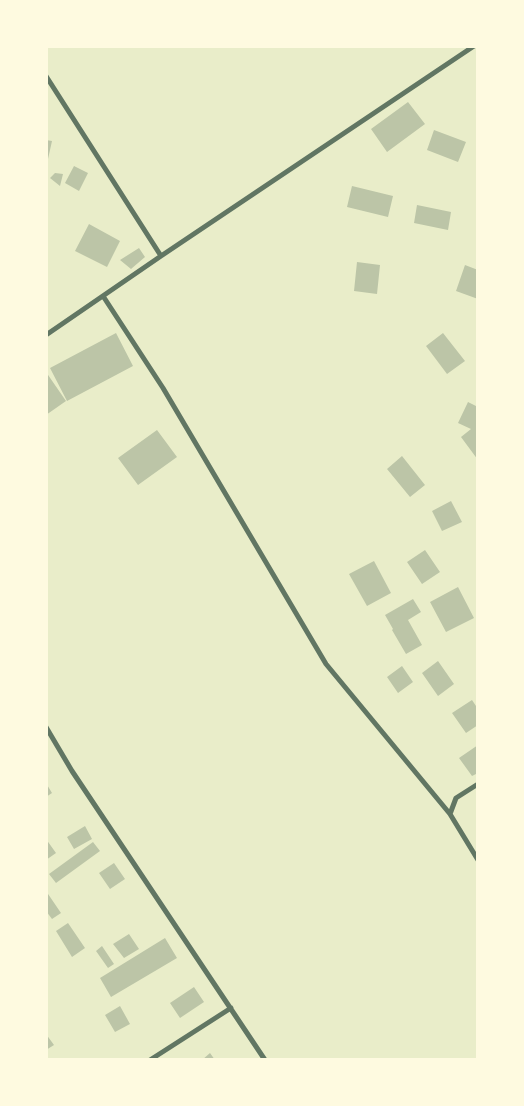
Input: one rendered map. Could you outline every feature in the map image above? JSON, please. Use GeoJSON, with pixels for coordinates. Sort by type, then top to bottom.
{"type":"FeatureCollection","features":[{"type":"Feature","properties":{"kind":"street"},"geometry":{"type":"LineString","coordinates":[[46,335],[474,46]]}},
{"type":"Feature","properties":{"kind":"street"},"geometry":{"type":"LineString","coordinates":[[46,76],[161,256]]}},
{"type":"Feature","properties":{"kind":"street"},"geometry":{"type":"LineString","coordinates":[[103,296],[163,388],[326,664],[450,814],[478,860]]}},
{"type":"Feature","properties":{"kind":"street"},"geometry":{"type":"LineString","coordinates":[[46,727],[72,771],[265,1060]]}},
{"type":"Feature","properties":{"kind":"street"},"geometry":{"type":"LineString","coordinates":[[450,814],[456,798],[478,784]]}},
{"type":"Feature","properties":{"kind":"street"},"geometry":{"type":"LineString","coordinates":[[150,1060],[231,1008]]}},
{"type":"Feature","properties":{"kind":"building"},"geometry":{"type":"Polygon","coordinates":[[[408,102],[425,124],[387,152],[371,129],[408,102]]]}},
{"type":"Feature","properties":{"kind":"building"},"geometry":{"type":"Polygon","coordinates":[[[434,130],[466,142],[458,162],[427,150],[434,130]]]}},
{"type":"Feature","properties":{"kind":"building"},"geometry":{"type":"Polygon","coordinates":[[[46,140],[52,141],[48,159],[46,159],[46,140]]]}},
{"type":"Feature","properties":{"kind":"building"},"geometry":{"type":"Polygon","coordinates":[[[74,166],[88,173],[79,191],[65,183],[74,166]]]}},
{"type":"Feature","properties":{"kind":"building"},"geometry":{"type":"Polygon","coordinates":[[[55,173],[63,174],[60,186],[50,178],[55,173]]]}},
{"type":"Feature","properties":{"kind":"building"},"geometry":{"type":"Polygon","coordinates":[[[352,186],[393,196],[388,217],[347,207],[352,186]]]}},
{"type":"Feature","properties":{"kind":"building"},"geometry":{"type":"Polygon","coordinates":[[[417,205],[451,212],[448,230],[414,223],[417,205]]]}},
{"type":"Feature","properties":{"kind":"building"},"geometry":{"type":"Polygon","coordinates":[[[89,224],[120,241],[107,267],[75,251],[89,224]]]}},
{"type":"Feature","properties":{"kind":"building"},"geometry":{"type":"Polygon","coordinates":[[[139,248],[145,257],[131,269],[120,260],[139,248]]]}},
{"type":"Feature","properties":{"kind":"building"},"geometry":{"type":"Polygon","coordinates":[[[357,262],[380,265],[377,294],[354,291],[357,262]]]}},
{"type":"Feature","properties":{"kind":"building"},"geometry":{"type":"Polygon","coordinates":[[[465,265],[478,270],[478,299],[456,291],[465,265]]]}},
{"type":"Feature","properties":{"kind":"building"},"geometry":{"type":"Polygon","coordinates":[[[116,333],[133,366],[67,401],[50,368],[116,333]]]}},
{"type":"Feature","properties":{"kind":"building"},"geometry":{"type":"Polygon","coordinates":[[[443,333],[465,361],[447,374],[426,346],[443,333]]]}},
{"type":"Feature","properties":{"kind":"building"},"geometry":{"type":"Polygon","coordinates":[[[46,372],[66,401],[46,415],[46,372]]]}},
{"type":"Feature","properties":{"kind":"building"},"geometry":{"type":"Polygon","coordinates":[[[468,402],[478,407],[478,460],[461,437],[471,429],[458,423],[468,402]]]}},
{"type":"Feature","properties":{"kind":"building"},"geometry":{"type":"Polygon","coordinates":[[[157,430],[177,457],[138,485],[118,458],[157,430]]]}},
{"type":"Feature","properties":{"kind":"building"},"geometry":{"type":"Polygon","coordinates":[[[402,456],[425,485],[410,497],[387,469],[402,456]]]}},
{"type":"Feature","properties":{"kind":"building"},"geometry":{"type":"Polygon","coordinates":[[[451,501],[462,522],[442,531],[432,511],[451,501]]]}},
{"type":"Feature","properties":{"kind":"building"},"geometry":{"type":"Polygon","coordinates":[[[425,550],[440,572],[422,584],[407,562],[425,550]]]}},
{"type":"Feature","properties":{"kind":"building"},"geometry":{"type":"Polygon","coordinates":[[[374,561],[391,593],[367,606],[349,574],[374,561]]]}},
{"type":"Feature","properties":{"kind":"building"},"geometry":{"type":"Polygon","coordinates":[[[458,587],[474,618],[446,632],[430,602],[458,587]]]}},
{"type":"Feature","properties":{"kind":"building"},"geometry":{"type":"Polygon","coordinates":[[[413,599],[421,612],[408,620],[422,645],[406,654],[385,615],[413,599]]]}},
{"type":"Feature","properties":{"kind":"building"},"geometry":{"type":"Polygon","coordinates":[[[438,661],[454,684],[438,696],[422,673],[438,661]]]}},
{"type":"Feature","properties":{"kind":"building"},"geometry":{"type":"Polygon","coordinates":[[[402,666],[413,682],[398,693],[387,677],[402,666]]]}},
{"type":"Feature","properties":{"kind":"building"},"geometry":{"type":"Polygon","coordinates":[[[472,700],[478,709],[478,725],[466,733],[452,713],[472,700]]]}},
{"type":"Feature","properties":{"kind":"building"},"geometry":{"type":"Polygon","coordinates":[[[478,745],[478,773],[472,776],[459,758],[478,745]]]}},
{"type":"Feature","properties":{"kind":"building"},"geometry":{"type":"Polygon","coordinates":[[[46,783],[52,793],[46,797],[46,783]]]}},
{"type":"Feature","properties":{"kind":"building"},"geometry":{"type":"Polygon","coordinates":[[[85,826],[92,839],[74,849],[67,837],[85,826]]]}},
{"type":"Feature","properties":{"kind":"building"},"geometry":{"type":"Polygon","coordinates":[[[46,839],[56,853],[46,860],[46,839]]]}},
{"type":"Feature","properties":{"kind":"building"},"geometry":{"type":"Polygon","coordinates":[[[93,842],[100,851],[56,883],[49,874],[93,842]]]}},
{"type":"Feature","properties":{"kind":"building"},"geometry":{"type":"Polygon","coordinates":[[[114,863],[125,879],[110,889],[99,873],[114,863]]]}},
{"type":"Feature","properties":{"kind":"building"},"geometry":{"type":"Polygon","coordinates":[[[46,891],[61,913],[52,919],[46,911],[46,891]]]}},
{"type":"Feature","properties":{"kind":"building"},"geometry":{"type":"Polygon","coordinates":[[[68,923],[85,948],[72,957],[56,931],[68,923]]]}},
{"type":"Feature","properties":{"kind":"building"},"geometry":{"type":"Polygon","coordinates":[[[129,934],[139,949],[124,958],[113,944],[129,934]]]}},
{"type":"Feature","properties":{"kind":"building"},"geometry":{"type":"Polygon","coordinates":[[[165,938],[177,958],[111,997],[100,978],[165,938]]]}},
{"type":"Feature","properties":{"kind":"building"},"geometry":{"type":"Polygon","coordinates":[[[102,946],[114,964],[108,968],[96,951],[102,946]]]}},
{"type":"Feature","properties":{"kind":"building"},"geometry":{"type":"Polygon","coordinates":[[[194,987],[204,1002],[180,1018],[170,1003],[194,987]]]}},
{"type":"Feature","properties":{"kind":"building"},"geometry":{"type":"Polygon","coordinates":[[[120,1006],[130,1024],[115,1032],[105,1015],[120,1006]]]}},
{"type":"Feature","properties":{"kind":"building"},"geometry":{"type":"Polygon","coordinates":[[[46,1034],[54,1045],[46,1050],[46,1034]]]}},
{"type":"Feature","properties":{"kind":"building"},"geometry":{"type":"Polygon","coordinates":[[[210,1053],[215,1060],[202,1060],[210,1053]]]}}]}
